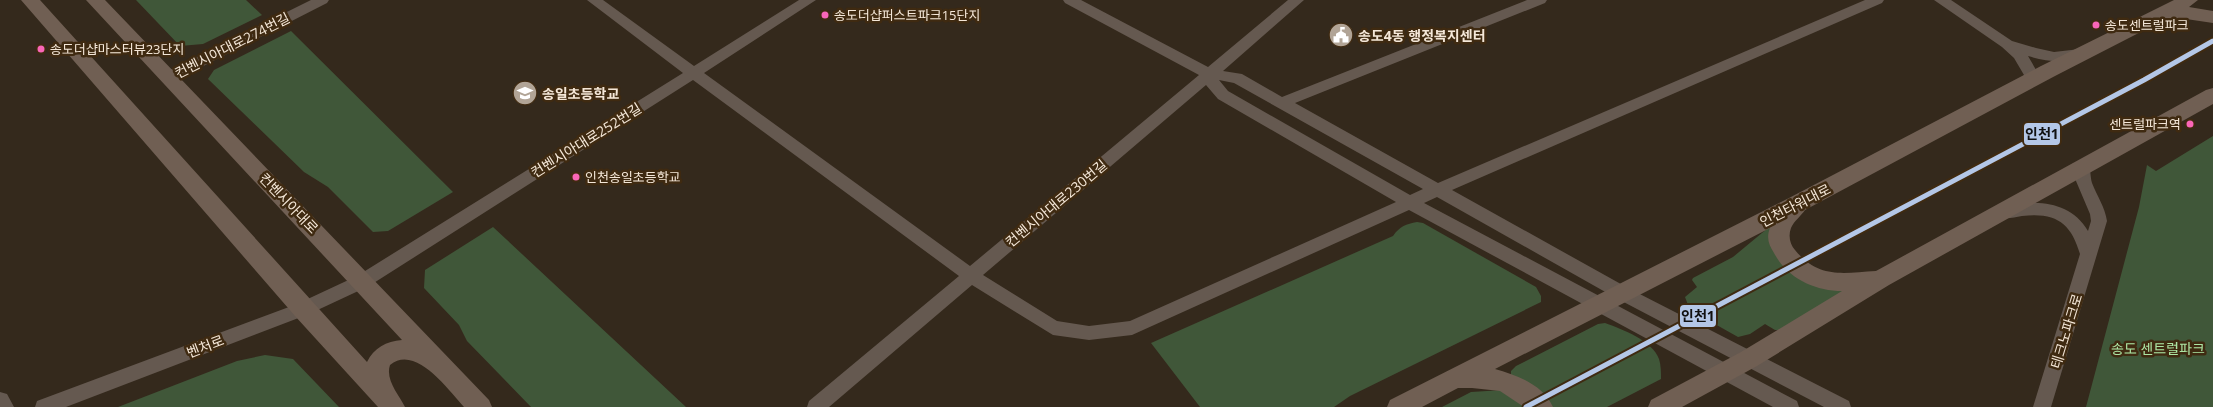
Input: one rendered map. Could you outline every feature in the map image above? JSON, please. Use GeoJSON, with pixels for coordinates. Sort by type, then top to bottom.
{"type":"FeatureCollection","features":[{"type":"Feature","properties":{"kind":"main road"},"geometry":{"type":"LineString","coordinates":[[30,0],[303,309],[390,404]]}},
{"type":"Feature","properties":{"kind":"main road","name":"컨벤시아대로"},"geometry":{"type":"LineString","coordinates":[[95,0],[363,281],[480,407]]}},
{"type":"Feature","properties":{"kind":"main road","name":"인천타워대로"},"geometry":{"type":"LineString","coordinates":[[1399,407],[1797,204],[2027,82],[2189,0]]}},
{"type":"Feature","properties":{"kind":"main road"},"geometry":{"type":"LineString","coordinates":[[2156,16],[2186,13],[2213,17]]}},
{"type":"Feature","properties":{"kind":"main road"},"geometry":{"type":"LineString","coordinates":[[1660,407],[1749,359],[1881,280],[2213,95]]}},
{"type":"Feature","properties":{"kind":"main road"},"geometry":{"type":"LineString","coordinates":[[1797,204],[1782,224],[1778,235],[1782,250],[1794,265],[1812,277],[1834,282],[1881,280]]}},
{"type":"Feature","properties":{"kind":"main road"},"geometry":{"type":"LineString","coordinates":[[390,404],[376,368],[379,361],[386,354],[395,350],[416,351],[439,363]]}},
{"type":"Feature","properties":{"kind":"main road"},"geometry":{"type":"LineString","coordinates":[[1450,381],[1478,377],[1503,381],[1525,391],[1541,407]]}},
{"type":"Feature","properties":{"kind":"street","name":"컨벤시아대로274번길"},"geometry":{"type":"LineString","coordinates":[[169,77],[322,0]]}},
{"type":"Feature","properties":{"kind":"street"},"geometry":{"type":"LineString","coordinates":[[594,0],[971,276],[1053,328],[1089,333],[1132,328],[1437,190],[1877,0]]}},
{"type":"Feature","properties":{"kind":"street","name":"컨벤시아대로252번길"},"geometry":{"type":"LineString","coordinates":[[363,281],[810,0]]}},
{"type":"Feature","properties":{"kind":"street"},"geometry":{"type":"LineString","coordinates":[[1070,0],[1209,74],[1237,78],[1622,293],[1842,407]]}},
{"type":"Feature","properties":{"kind":"street","name":"컨벤시아대로230번길"},"geometry":{"type":"LineString","coordinates":[[816,407],[1297,0]]}},
{"type":"Feature","properties":{"kind":"street"},"geometry":{"type":"LineString","coordinates":[[1281,103],[1540,0]]}},
{"type":"Feature","properties":{"kind":"street"},"geometry":{"type":"LineString","coordinates":[[1941,0],[2011,47],[2026,61],[2032,75],[2027,82]]}},
{"type":"Feature","properties":{"kind":"street"},"geometry":{"type":"LineString","coordinates":[[1992,34],[2042,56],[2058,58],[2082,54]]}},
{"type":"Feature","properties":{"kind":"street"},"geometry":{"type":"LineString","coordinates":[[1209,74],[1212,83],[1223,95],[1411,203],[1790,407]]}},
{"type":"Feature","properties":{"kind":"street","name":"테크노파크로"},"geometry":{"type":"LineString","coordinates":[[2042,407],[2089,254],[2099,215],[2084,182],[2082,167]]}},
{"type":"Feature","properties":{"kind":"street"},"geometry":{"type":"LineString","coordinates":[[1998,215],[2032,208],[2048,209],[2065,215],[2078,227],[2089,254]]}},
{"type":"Feature","properties":{"kind":"street","name":"벤처로"},"geometry":{"type":"LineString","coordinates":[[44,407],[303,309],[363,281]]}},
{"type":"Feature","properties":{"kind":"street"},"geometry":{"type":"LineString","coordinates":[[0,400],[5,407]]}},
{"type":"Feature","properties":{"kind":"green space"},"geometry":{"type":"Polygon","coordinates":[[[136,0],[246,0],[262,15],[203,44],[180,46],[136,0]]]}},
{"type":"Feature","properties":{"kind":"green space"},"geometry":{"type":"Polygon","coordinates":[[[291,31],[453,192],[388,231],[373,232],[328,187],[304,172],[208,79],[214,70],[291,31]]]}},
{"type":"Feature","properties":{"kind":"green space","name":"송도 센트럴파크"},"geometry":{"type":"Polygon","coordinates":[[[2213,136],[2213,407],[2086,407],[2139,207],[2147,165],[2156,171],[2213,136]]]}},
{"type":"Feature","properties":{"kind":"green space"},"geometry":{"type":"Polygon","coordinates":[[[1417,222],[1423,223],[1536,287],[1541,296],[1541,302],[1350,396],[1334,407],[1200,407],[1151,343],[1393,236],[1404,226],[1417,222]]]}},
{"type":"Feature","properties":{"kind":"green space"},"geometry":{"type":"Polygon","coordinates":[[[1774,223],[1774,249],[1853,288],[1779,330],[1775,330],[1765,324],[1750,334],[1738,337],[1690,310],[1685,297],[1697,287],[1692,280],[1693,278],[1733,257],[1774,223]]]}},
{"type":"Feature","properties":{"kind":"green space"},"geometry":{"type":"Polygon","coordinates":[[[493,227],[686,407],[531,407],[467,341],[459,325],[424,288],[425,270],[493,227]]]}},
{"type":"Feature","properties":{"kind":"green space"},"geometry":{"type":"Polygon","coordinates":[[[1605,323],[1636,336],[1656,353],[1661,366],[1661,379],[1607,407],[1548,407],[1511,376],[1511,371],[1516,366],[1598,324],[1605,323]]]}},
{"type":"Feature","properties":{"kind":"green space"},"geometry":{"type":"Polygon","coordinates":[[[265,355],[293,359],[339,407],[118,407],[237,361],[265,355]]]}},
{"type":"Feature","properties":{"kind":"green space"},"geometry":{"type":"Polygon","coordinates":[[[1503,390],[1531,407],[1442,407],[1471,392],[1503,390]]]}},
{"type":"Feature","properties":{"kind":"transit line","name":"인천1"},"geometry":{"type":"LineString","coordinates":[[1526,407],[2144,80],[2213,41]]}},
{"type":"Feature","properties":{"kind":"place","name":"송도더샵퍼스트파크15단지"},"geometry":{"type":"Point","coordinates":[825,15]}},
{"type":"Feature","properties":{"kind":"place","name":"송도센트럴파크"},"geometry":{"type":"Point","coordinates":[2096,25]}},
{"type":"Feature","properties":{"kind":"place","name":"송도4동 행정복지센터"},"geometry":{"type":"Point","coordinates":[1341,35]}},
{"type":"Feature","properties":{"kind":"place","name":"송도더샵마스터뷰23단지"},"geometry":{"type":"Point","coordinates":[41,49]}},
{"type":"Feature","properties":{"kind":"place","name":"송일초등학교"},"geometry":{"type":"Point","coordinates":[525,93]}},
{"type":"Feature","properties":{"kind":"place","name":"센트럴파크역"},"geometry":{"type":"Point","coordinates":[2190,124]}},
{"type":"Feature","properties":{"kind":"place","name":"인천송일초등학교"},"geometry":{"type":"Point","coordinates":[576,177]}}]}
